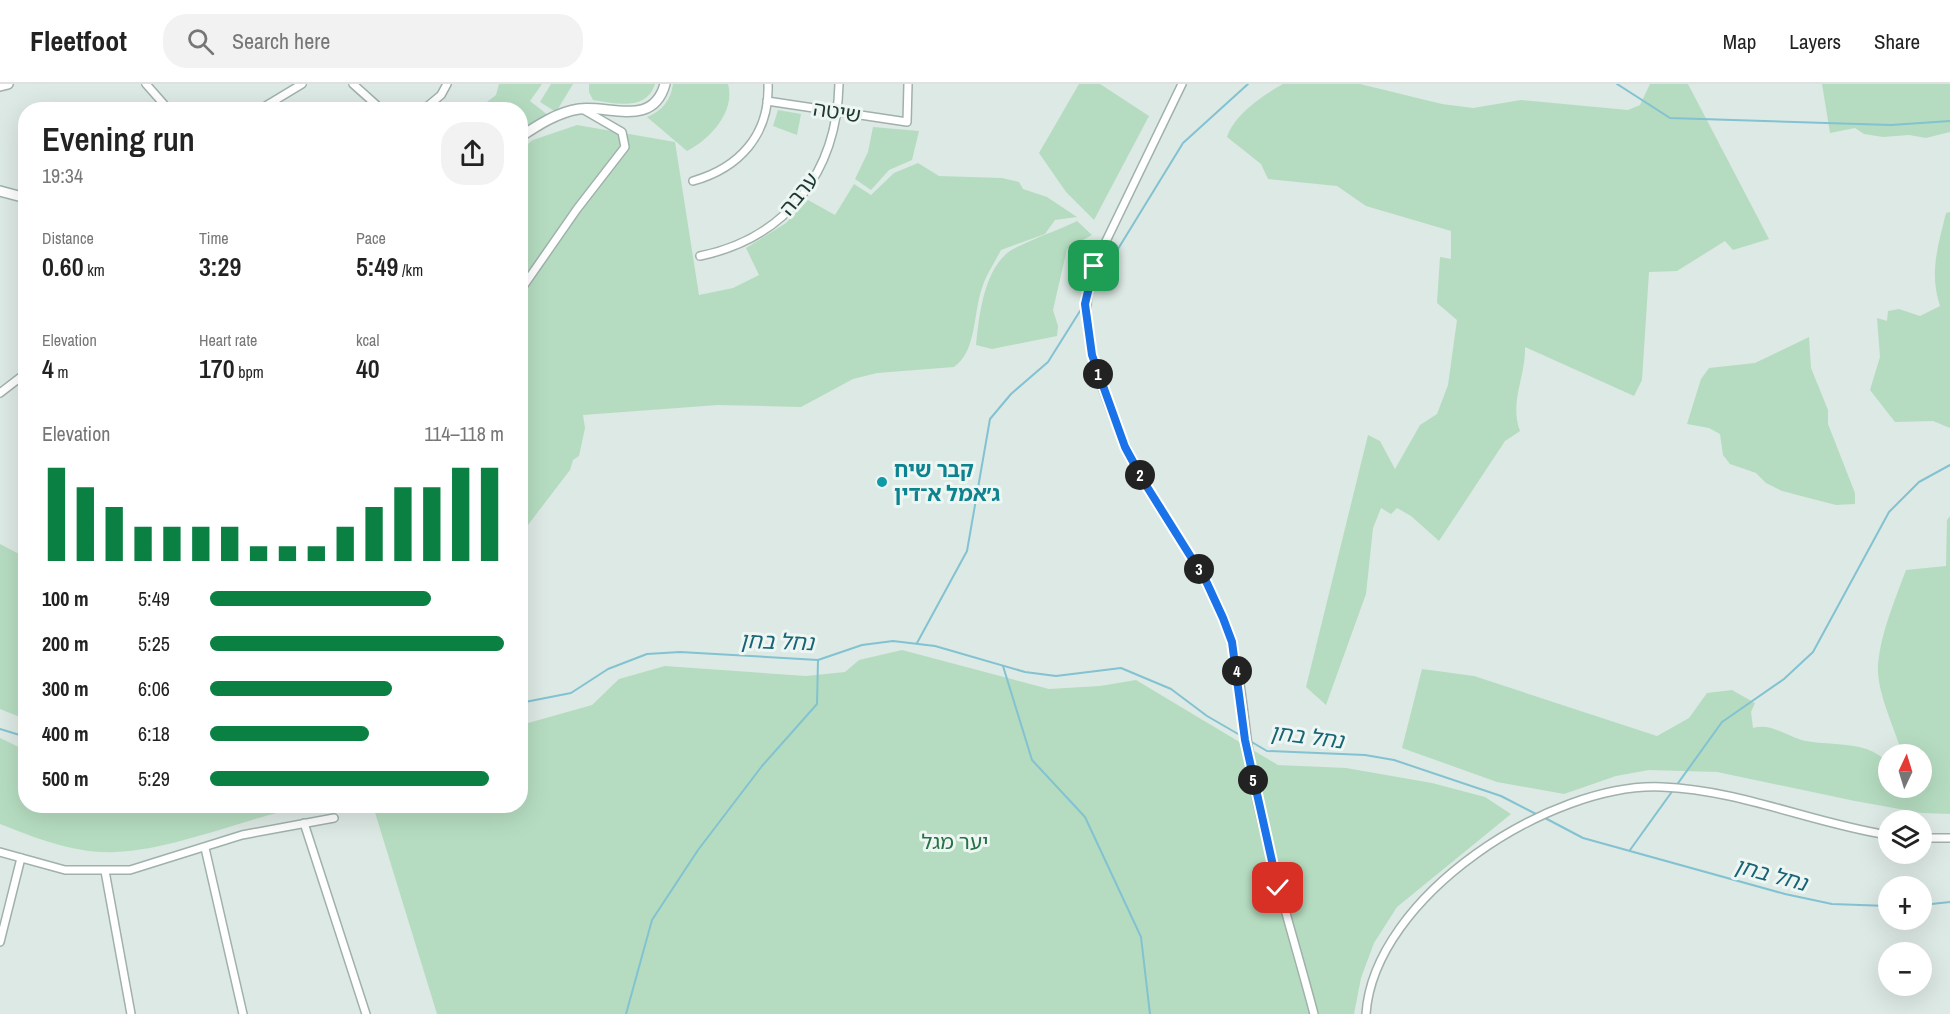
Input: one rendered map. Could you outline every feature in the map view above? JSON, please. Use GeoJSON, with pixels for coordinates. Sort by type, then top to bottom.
{"type":"FeatureCollection","features":[{"type":"Feature","properties":{"kind":"street"},"geometry":{"type":"LineString","coordinates":[[0,86],[8,84]]}},
{"type":"Feature","properties":{"kind":"street"},"geometry":{"type":"LineString","coordinates":[[146,84],[162,102]]}},
{"type":"Feature","properties":{"kind":"street"},"geometry":{"type":"LineString","coordinates":[[272,102],[302,84]]}},
{"type":"Feature","properties":{"kind":"street"},"geometry":{"type":"LineString","coordinates":[[353,84],[373,102]]}},
{"type":"Feature","properties":{"kind":"street"},"geometry":{"type":"LineString","coordinates":[[433,102],[441,95],[447,84]]}},
{"type":"Feature","properties":{"kind":"street"},"geometry":{"type":"LineString","coordinates":[[528,132],[549,119],[582,108],[621,112],[639,110],[659,99],[664,84]]}},
{"type":"Feature","properties":{"kind":"street"},"geometry":{"type":"LineString","coordinates":[[693,181],[720,172],[740,158],[755,137],[767,101],[768,84]]}},
{"type":"Feature","properties":{"kind":"street","name":"ערבה"},"geometry":{"type":"LineString","coordinates":[[700,256],[748,240],[788,211],[807,188],[822,165],[838,112],[839,84]]}},
{"type":"Feature","properties":{"kind":"street","name":"שיטה"},"geometry":{"type":"LineString","coordinates":[[767,101],[907,122],[908,84]]}},
{"type":"Feature","properties":{"kind":"street"},"geometry":{"type":"LineString","coordinates":[[1182,84],[1094,266],[1086,297],[1086,330],[1109,406],[1125,447],[1144,482],[1206,581],[1226,626],[1239,681],[1245,740],[1263,830],[1314,1014]]}},
{"type":"Feature","properties":{"kind":"street"},"geometry":{"type":"LineString","coordinates":[[528,279],[577,209],[625,147],[622,132],[582,108]]}},
{"type":"Feature","properties":{"kind":"street"},"geometry":{"type":"LineString","coordinates":[[0,191],[18,196]]}},
{"type":"Feature","properties":{"kind":"street"},"geometry":{"type":"LineString","coordinates":[[0,393],[18,379]]}},
{"type":"Feature","properties":{"kind":"street"},"geometry":{"type":"LineString","coordinates":[[1366,1014],[1371,985],[1383,956],[1407,918],[1429,894],[1459,866],[1500,837],[1562,808],[1622,790],[1659,786],[1685,788],[1720,793],[1878,833]]}},
{"type":"Feature","properties":{"kind":"street"},"geometry":{"type":"LineString","coordinates":[[0,852],[65,870],[105,871],[147,866],[242,836],[334,818]]}},
{"type":"Feature","properties":{"kind":"street"},"geometry":{"type":"LineString","coordinates":[[304,823],[366,1014]]}},
{"type":"Feature","properties":{"kind":"street"},"geometry":{"type":"LineString","coordinates":[[1932,838],[1950,838]]}},
{"type":"Feature","properties":{"kind":"street"},"geometry":{"type":"LineString","coordinates":[[205,848],[243,1014]]}},
{"type":"Feature","properties":{"kind":"street"},"geometry":{"type":"LineString","coordinates":[[0,942],[21,858]]}},
{"type":"Feature","properties":{"kind":"street"},"geometry":{"type":"LineString","coordinates":[[105,871],[131,1014]]}},
{"type":"Feature","properties":{"kind":"green space"},"geometry":{"type":"Polygon","coordinates":[[[499,84],[542,84],[530,101],[549,116],[528,126],[528,102],[487,102],[496,95],[499,84]]]}},
{"type":"Feature","properties":{"kind":"green space"},"geometry":{"type":"Polygon","coordinates":[[[551,84],[573,84],[556,112],[540,102],[551,84]]]}},
{"type":"Feature","properties":{"kind":"green space"},"geometry":{"type":"Polygon","coordinates":[[[589,84],[655,84],[645,99],[620,104],[593,100],[589,92],[589,84]]]}},
{"type":"Feature","properties":{"kind":"green space"},"geometry":{"type":"Polygon","coordinates":[[[673,84],[728,84],[728,105],[719,124],[704,140],[687,151],[647,117],[657,112],[665,104],[673,84]]]}},
{"type":"Feature","properties":{"kind":"green space"},"geometry":{"type":"Polygon","coordinates":[[[1079,84],[1100,84],[1149,116],[1094,220],[1066,192],[1039,153],[1079,84]]]}},
{"type":"Feature","properties":{"kind":"green space"},"geometry":{"type":"Polygon","coordinates":[[[1283,84],[1360,84],[1442,104],[1473,108],[1521,100],[1628,110],[1640,105],[1650,84],[1688,84],[1769,239],[1733,250],[1725,241],[1677,271],[1649,272],[1642,380],[1634,396],[1525,347],[1516,410],[1520,431],[1505,441],[1439,541],[1411,516],[1397,508],[1391,514],[1381,508],[1373,528],[1366,594],[1326,705],[1306,687],[1368,435],[1380,441],[1395,469],[1420,425],[1437,414],[1448,385],[1457,320],[1437,303],[1440,257],[1451,259],[1451,231],[1366,206],[1337,186],[1268,179],[1261,164],[1227,137],[1243,113],[1283,84]]]}},
{"type":"Feature","properties":{"kind":"green space"},"geometry":{"type":"Polygon","coordinates":[[[1822,84],[1950,84],[1950,132],[1926,138],[1909,135],[1883,137],[1864,134],[1855,128],[1830,133],[1822,84]]]}},
{"type":"Feature","properties":{"kind":"green space"},"geometry":{"type":"Polygon","coordinates":[[[778,110],[801,114],[797,135],[773,126],[778,110]]]}},
{"type":"Feature","properties":{"kind":"green space"},"geometry":{"type":"Polygon","coordinates":[[[577,125],[675,142],[699,295],[733,288],[759,275],[746,248],[786,223],[808,200],[835,215],[854,184],[871,195],[894,173],[918,163],[939,176],[1002,178],[1019,182],[1023,189],[1047,197],[1077,217],[1055,220],[1045,234],[1001,250],[982,288],[971,342],[961,360],[954,367],[877,373],[853,379],[801,407],[718,405],[583,415],[585,428],[579,456],[573,460],[570,470],[528,525],[528,144],[577,125]]]}},
{"type":"Feature","properties":{"kind":"green space"},"geometry":{"type":"Polygon","coordinates":[[[873,127],[919,131],[912,160],[889,170],[871,190],[855,179],[868,152],[873,127]]]}},
{"type":"Feature","properties":{"kind":"green space"},"geometry":{"type":"Polygon","coordinates":[[[1950,212],[1950,428],[1933,421],[1895,422],[1870,390],[1880,357],[1877,318],[1887,321],[1888,311],[1899,309],[1920,316],[1940,306],[1935,282],[1936,260],[1946,213],[1950,212]]]}},
{"type":"Feature","properties":{"kind":"green space"},"geometry":{"type":"Polygon","coordinates":[[[1077,221],[1092,235],[1067,249],[1053,310],[1058,326],[1057,336],[992,349],[976,345],[987,285],[998,263],[1006,254],[1019,246],[1077,221]]]}},
{"type":"Feature","properties":{"kind":"green space"},"geometry":{"type":"Polygon","coordinates":[[[1809,337],[1811,368],[1828,410],[1828,424],[1855,493],[1855,504],[1836,505],[1782,491],[1766,483],[1756,473],[1730,464],[1723,455],[1720,434],[1709,428],[1687,424],[1701,379],[1709,368],[1755,363],[1809,337]]]}},
{"type":"Feature","properties":{"kind":"green space"},"geometry":{"type":"Polygon","coordinates":[[[1950,516],[1950,814],[1932,813],[1932,810],[1905,810],[1855,801],[1717,772],[1649,770],[1616,776],[1564,794],[1497,782],[1402,748],[1422,669],[1474,676],[1657,736],[1689,718],[1707,693],[1732,690],[1755,703],[1751,712],[1753,728],[1767,727],[1806,741],[1861,747],[1878,754],[1878,798],[1932,798],[1932,744],[1899,744],[1883,698],[1878,664],[1885,628],[1906,570],[1946,566],[1947,520],[1950,516]]]}},
{"type":"Feature","properties":{"kind":"green space"},"geometry":{"type":"Polygon","coordinates":[[[0,544],[18,553],[18,716],[0,709],[0,544]]]}},
{"type":"Feature","properties":{"kind":"green space","name":"יער מגל"},"geometry":{"type":"Polygon","coordinates":[[[902,650],[1049,689],[1100,686],[1136,680],[1278,765],[1346,768],[1432,783],[1485,797],[1511,814],[1397,907],[1374,943],[1361,978],[1354,1014],[437,1014],[375,813],[528,813],[528,723],[592,705],[619,679],[665,666],[806,676],[845,672],[859,660],[902,650]]]}},
{"type":"Feature","properties":{"kind":"green space"},"geometry":{"type":"Polygon","coordinates":[[[0,738],[18,747],[18,813],[276,813],[161,846],[115,852],[71,848],[0,824],[0,738]]]}},
{"type":"Feature","properties":{"kind":"waterway"},"geometry":{"type":"LineString","coordinates":[[1091,293],[1183,143],[1248,84]]}},
{"type":"Feature","properties":{"kind":"waterway"},"geometry":{"type":"LineString","coordinates":[[1617,84],[1670,118],[1891,125],[1950,121]]}},
{"type":"Feature","properties":{"kind":"waterway"},"geometry":{"type":"LineString","coordinates":[[917,643],[967,551],[990,419],[1011,394],[1048,362],[1085,303]]}},
{"type":"Feature","properties":{"kind":"waterway"},"geometry":{"type":"LineString","coordinates":[[1630,850],[1722,722],[1784,679],[1813,652],[1889,512],[1919,482],[1950,465]]}},
{"type":"Feature","properties":{"kind":"waterway","name":"נחל בחן"},"geometry":{"type":"LineString","coordinates":[[528,701],[571,693],[608,669],[647,654],[680,652],[818,660],[862,645],[893,641],[935,646],[1025,672],[1056,676],[1121,668],[1171,689],[1207,716],[1245,738]]}},
{"type":"Feature","properties":{"kind":"waterway"},"geometry":{"type":"LineString","coordinates":[[626,1014],[652,920],[698,850],[762,766],[817,704],[818,660]]}},
{"type":"Feature","properties":{"kind":"waterway"},"geometry":{"type":"LineString","coordinates":[[1003,666],[1032,760],[1085,817],[1141,937],[1150,1014]]}},
{"type":"Feature","properties":{"kind":"waterway","name":"נחל בחן"},"geometry":{"type":"LineString","coordinates":[[0,729],[18,735]]}},
{"type":"Feature","properties":{"kind":"waterway","name":"נחל בחן"},"geometry":{"type":"LineString","coordinates":[[1250,741],[1267,751],[1365,755],[1394,760],[1501,796],[1540,816]]}},
{"type":"Feature","properties":{"kind":"waterway","name":"נחל בחן"},"geometry":{"type":"LineString","coordinates":[[1545,818],[1583,838],[1785,894],[1832,904],[1878,906]]}},
{"type":"Feature","properties":{"kind":"waterway","name":"נחל בחן"},"geometry":{"type":"LineString","coordinates":[[1932,904],[1950,902]]}},
{"type":"Feature","properties":{"kind":"place","name":"קבר שיח ג׳אמל א־דין"},"geometry":{"type":"Point","coordinates":[882,482]}},
{"type":"Feature","properties":{"kind":"route"},"geometry":{"type":"LineString","coordinates":[[1094,266],[1086,291],[1085,304],[1086,330],[1092,355],[1125,447],[1144,482],[1206,581],[1232,642],[1239,681],[1245,740],[1263,830],[1278,888]]}}]}
